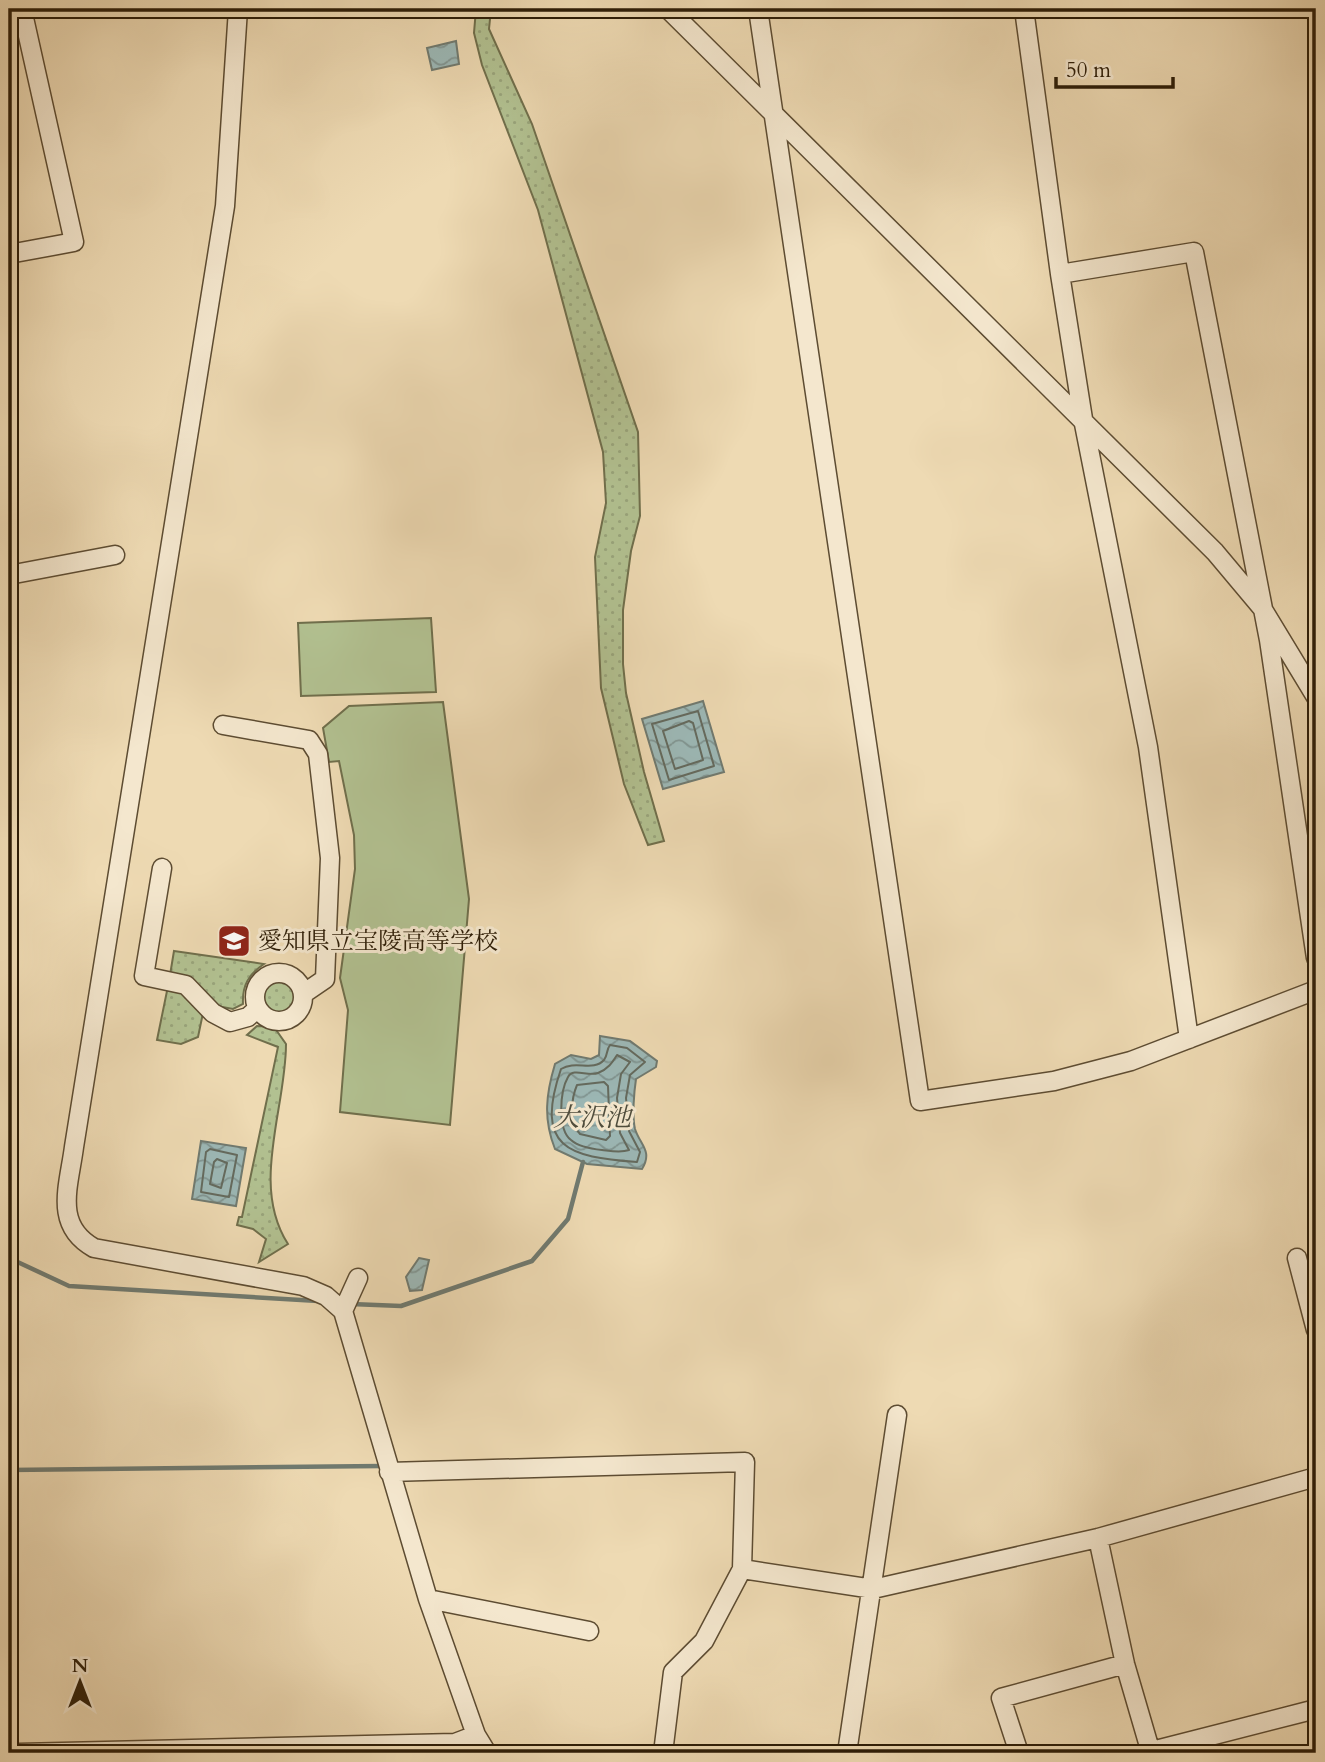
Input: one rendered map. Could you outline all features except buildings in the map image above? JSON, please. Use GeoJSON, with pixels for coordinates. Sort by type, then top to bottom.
{"type":"FeatureCollection","features":[{"type":"Feature","properties":{"kind":"street"},"geometry":{"type":"LineString","coordinates":[[9,254],[74,242],[22,9]]}},
{"type":"Feature","properties":{"kind":"street"},"geometry":{"type":"LineString","coordinates":[[238,9],[225,205],[74,1147],[67,1215],[75,1234],[94,1248],[303,1286],[326,1296],[343,1311],[428,1599],[476,1735],[486,1753]]}},
{"type":"Feature","properties":{"kind":"street"},"geometry":{"type":"LineString","coordinates":[[668,9],[1206,542],[1262,608],[1316,697]]}},
{"type":"Feature","properties":{"kind":"street"},"geometry":{"type":"LineString","coordinates":[[758,9],[920,1101],[1054,1081],[1130,1060],[1316,990]]}},
{"type":"Feature","properties":{"kind":"street"},"geometry":{"type":"LineString","coordinates":[[1024,9],[1060,274],[1083,419],[1148,747],[1189,1039]]}},
{"type":"Feature","properties":{"kind":"street"},"geometry":{"type":"LineString","coordinates":[[1060,274],[1194,251],[1262,608],[1316,958]]}},
{"type":"Feature","properties":{"kind":"street"},"geometry":{"type":"LineString","coordinates":[[9,575],[115,555]]}},
{"type":"Feature","properties":{"kind":"street"},"geometry":{"type":"LineString","coordinates":[[223,725],[309,740],[318,754],[330,858],[325,979],[303,994]]}},
{"type":"Feature","properties":{"kind":"street"},"geometry":{"type":"LineString","coordinates":[[162,868],[144,976],[186,985],[213,1013],[230,1022],[248,1017],[257,1009]]}},
{"type":"Feature","properties":{"kind":"street"},"geometry":{"type":"LineString","coordinates":[[271,974],[290,975],[301,987],[301,1009],[290,1020],[270,1020],[257,1009],[256,988],[271,974]]}},
{"type":"Feature","properties":{"kind":"street"},"geometry":{"type":"LineString","coordinates":[[1297,1258],[1316,1330]]}},
{"type":"Feature","properties":{"kind":"street"},"geometry":{"type":"LineString","coordinates":[[343,1311],[358,1278]]}},
{"type":"Feature","properties":{"kind":"street"},"geometry":{"type":"LineString","coordinates":[[847,1753],[897,1415]]}},
{"type":"Feature","properties":{"kind":"street"},"geometry":{"type":"LineString","coordinates":[[389,1472],[745,1462],[743,1569],[704,1641],[673,1672],[663,1753]]}},
{"type":"Feature","properties":{"kind":"street"},"geometry":{"type":"LineString","coordinates":[[743,1569],[873,1589],[1098,1538],[1316,1477]]}},
{"type":"Feature","properties":{"kind":"street"},"geometry":{"type":"LineString","coordinates":[[1098,1538],[1125,1664],[1152,1753]]}},
{"type":"Feature","properties":{"kind":"street"},"geometry":{"type":"LineString","coordinates":[[428,1599],[589,1631]]}},
{"type":"Feature","properties":{"kind":"street"},"geometry":{"type":"LineString","coordinates":[[1019,1753],[1002,1698],[1125,1664]]}},
{"type":"Feature","properties":{"kind":"street"},"geometry":{"type":"LineString","coordinates":[[1144,1753],[1316,1709]]}},
{"type":"Feature","properties":{"kind":"street"},"geometry":{"type":"LineString","coordinates":[[19,1753],[253,1751],[455,1743],[476,1735]]}},
{"type":"Feature","properties":{"kind":"green space"},"geometry":{"type":"Polygon","coordinates":[[[476,9],[491,9],[489,29],[532,124],[638,432],[640,516],[631,551],[623,610],[623,664],[626,693],[644,772],[664,841],[648,845],[624,784],[601,688],[595,557],[606,503],[603,452],[538,210],[482,65],[474,33],[476,9]]]}},
{"type":"Feature","properties":{"kind":"green space"},"geometry":{"type":"Polygon","coordinates":[[[431,618],[436,692],[301,696],[298,623],[431,618]]]}},
{"type":"Feature","properties":{"kind":"green space"},"geometry":{"type":"Polygon","coordinates":[[[443,702],[469,899],[450,1125],[340,1112],[348,1010],[340,978],[355,869],[354,835],[339,761],[329,762],[323,728],[349,706],[443,702]]]}},
{"type":"Feature","properties":{"kind":"green space"},"geometry":{"type":"Polygon","coordinates":[[[174,951],[264,964],[247,981],[243,1004],[233,1009],[217,1006],[170,975],[174,951]]]}},
{"type":"Feature","properties":{"kind":"green space"},"geometry":{"type":"Polygon","coordinates":[[[279,981],[290,986],[295,997],[290,1008],[279,1013],[268,1008],[263,997],[268,986],[279,981]]]}},
{"type":"Feature","properties":{"kind":"green space"},"geometry":{"type":"Polygon","coordinates":[[[168,986],[184,992],[203,1013],[198,1037],[181,1044],[157,1040],[168,986]]]}},
{"type":"Feature","properties":{"kind":"green space"},"geometry":{"type":"Polygon","coordinates":[[[257,1026],[274,1027],[286,1044],[271,1172],[277,1221],[288,1244],[259,1262],[266,1239],[253,1229],[237,1225],[239,1217],[242,1217],[278,1047],[247,1035],[257,1026]]]}},
{"type":"Feature","properties":{"kind":"water"},"geometry":{"type":"Polygon","coordinates":[[[456,41],[459,64],[432,70],[427,48],[456,41]]]}},
{"type":"Feature","properties":{"kind":"water"},"geometry":{"type":"Polygon","coordinates":[[[703,701],[724,772],[663,789],[642,719],[703,701]]]}},
{"type":"Feature","properties":{"kind":"water","name":"大沢池"},"geometry":{"type":"Polygon","coordinates":[[[600,1036],[630,1041],[657,1061],[656,1067],[636,1079],[634,1124],[646,1153],[642,1169],[587,1164],[555,1149],[551,1138],[547,1106],[555,1064],[571,1055],[591,1059],[599,1055],[600,1036]]]}},
{"type":"Feature","properties":{"kind":"water"},"geometry":{"type":"Polygon","coordinates":[[[201,1141],[246,1148],[236,1206],[192,1199],[201,1141]]]}},
{"type":"Feature","properties":{"kind":"water"},"geometry":{"type":"Polygon","coordinates":[[[419,1258],[429,1260],[422,1290],[410,1291],[406,1277],[419,1258]]]}},
{"type":"Feature","properties":{"kind":"waterway"},"geometry":{"type":"LineString","coordinates":[[351,1304],[401,1306],[532,1261],[568,1219],[583,1162]]}},
{"type":"Feature","properties":{"kind":"waterway"},"geometry":{"type":"LineString","coordinates":[[9,1258],[69,1286],[318,1301]]}},
{"type":"Feature","properties":{"kind":"waterway"},"geometry":{"type":"LineString","coordinates":[[9,1470],[382,1466]]}},
{"type":"Feature","properties":{"kind":"place","name":"愛知県立宝陵高等学校"},"geometry":{"type":"Point","coordinates":[234,941]}}]}
